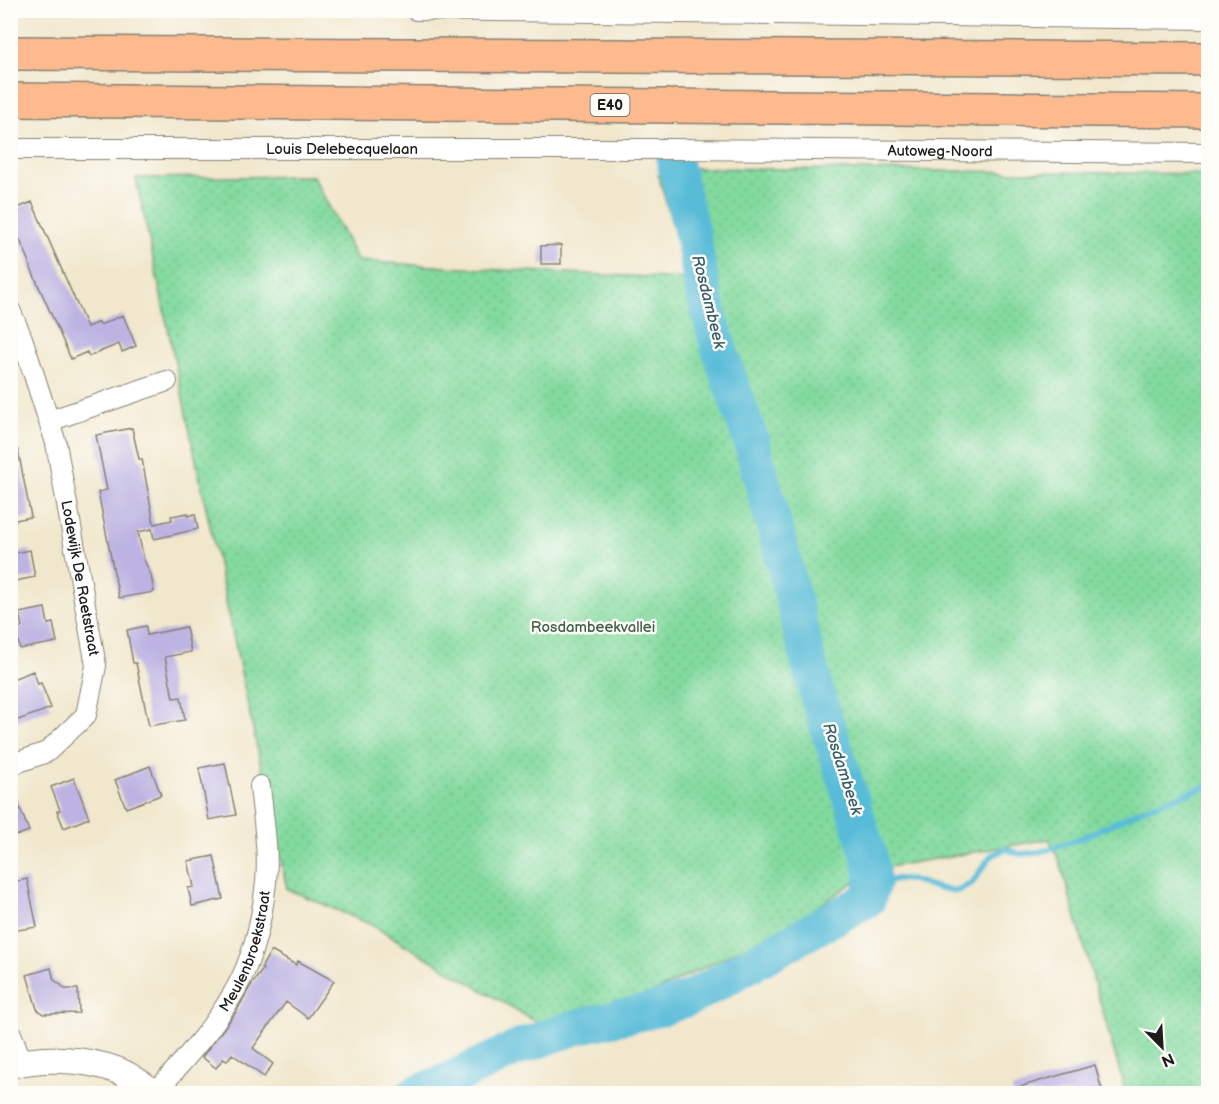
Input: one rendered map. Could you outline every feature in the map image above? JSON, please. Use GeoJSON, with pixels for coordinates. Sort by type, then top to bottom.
{"type":"FeatureCollection","features":[{"type":"Feature","properties":{"kind":"highway"},"geometry":{"type":"LineString","coordinates":[[10,53],[1209,59]]}},
{"type":"Feature","properties":{"kind":"highway","name":"E40"},"geometry":{"type":"LineString","coordinates":[[10,100],[1209,111]]}},
{"type":"Feature","properties":{"kind":"street"},"geometry":{"type":"LineString","coordinates":[[416,10],[1209,19]]}},
{"type":"Feature","properties":{"kind":"street","name":"Louis Delebecquelaan"},"geometry":{"type":"LineString","coordinates":[[10,149],[672,149]]}},
{"type":"Feature","properties":{"kind":"street","name":"Autoweg-Noord"},"geometry":{"type":"LineString","coordinates":[[672,149],[1209,153]]}},
{"type":"Feature","properties":{"kind":"street","name":"Lodewijk De Raetstraat"},"geometry":{"type":"LineString","coordinates":[[10,309],[22,338],[56,443],[96,666],[86,715],[47,752],[10,765]]}},
{"type":"Feature","properties":{"kind":"street"},"geometry":{"type":"LineString","coordinates":[[49,421],[168,381]]}},
{"type":"Feature","properties":{"kind":"street","name":"Meulenbroekstraat"},"geometry":{"type":"LineString","coordinates":[[156,1093],[205,1035],[234,992],[255,944],[266,881],[266,837],[260,786]]}},
{"type":"Feature","properties":{"kind":"street"},"geometry":{"type":"LineString","coordinates":[[10,1031],[16,1064],[48,1060],[81,1062],[117,1070],[156,1093]]}},
{"type":"Feature","properties":{"kind":"green space","name":"Rosdambeekvallei"},"geometry":{"type":"Polygon","coordinates":[[[695,168],[1208,174],[1208,1093],[1126,1093],[1060,862],[1049,839],[871,870],[796,922],[620,1009],[555,1033],[370,924],[287,889],[136,178],[313,176],[358,261],[688,279],[658,175],[695,168]]]}},
{"type":"Feature","properties":{"kind":"building"},"geometry":{"type":"Polygon","coordinates":[[[32,202],[87,327],[99,322],[100,325],[123,315],[136,346],[122,352],[119,344],[89,356],[87,352],[71,359],[10,218],[10,211],[32,202]]]}},
{"type":"Feature","properties":{"kind":"building"},"geometry":{"type":"Polygon","coordinates":[[[561,245],[561,264],[541,264],[541,246],[561,245]]]}},
{"type":"Feature","properties":{"kind":"building"},"geometry":{"type":"Polygon","coordinates":[[[132,428],[139,459],[142,459],[154,524],[172,520],[171,516],[188,513],[188,516],[195,514],[198,529],[154,539],[152,529],[138,532],[154,592],[119,598],[98,492],[107,490],[96,435],[132,428]]]}},
{"type":"Feature","properties":{"kind":"building"},"geometry":{"type":"Polygon","coordinates":[[[18,450],[31,517],[10,521],[10,451],[18,450]]]}},
{"type":"Feature","properties":{"kind":"building"},"geometry":{"type":"Polygon","coordinates":[[[30,550],[35,577],[10,582],[10,554],[30,550]]]}},
{"type":"Feature","properties":{"kind":"building"},"geometry":{"type":"Polygon","coordinates":[[[45,608],[48,624],[53,623],[57,642],[20,649],[15,628],[22,627],[19,613],[45,608]]]}},
{"type":"Feature","properties":{"kind":"building"},"geometry":{"type":"Polygon","coordinates":[[[146,626],[147,635],[186,627],[191,652],[165,657],[173,698],[181,697],[185,720],[149,726],[127,630],[146,626]]]}},
{"type":"Feature","properties":{"kind":"building"},"geometry":{"type":"Polygon","coordinates":[[[33,671],[38,684],[41,683],[51,708],[10,723],[10,680],[33,671]]]}},
{"type":"Feature","properties":{"kind":"building"},"geometry":{"type":"Polygon","coordinates":[[[225,763],[236,815],[209,820],[199,768],[225,763]]]}},
{"type":"Feature","properties":{"kind":"building"},"geometry":{"type":"Polygon","coordinates":[[[150,766],[161,795],[126,808],[115,780],[150,766]]]}},
{"type":"Feature","properties":{"kind":"building"},"geometry":{"type":"Polygon","coordinates":[[[74,778],[89,818],[64,828],[51,787],[74,778]]]}},
{"type":"Feature","properties":{"kind":"building"},"geometry":{"type":"Polygon","coordinates":[[[10,787],[12,787],[29,831],[10,838],[10,787]]]}},
{"type":"Feature","properties":{"kind":"building"},"geometry":{"type":"Polygon","coordinates":[[[214,856],[223,899],[192,906],[188,888],[194,887],[188,861],[214,856]]]}},
{"type":"Feature","properties":{"kind":"building"},"geometry":{"type":"Polygon","coordinates":[[[27,879],[37,927],[12,931],[10,883],[27,879]]]}},
{"type":"Feature","properties":{"kind":"building"},"geometry":{"type":"Polygon","coordinates":[[[271,951],[296,965],[298,961],[334,981],[308,1018],[286,1002],[253,1048],[273,1064],[264,1077],[232,1054],[227,1061],[223,1059],[216,1068],[202,1057],[236,1012],[263,969],[261,968],[271,951]]]}},
{"type":"Feature","properties":{"kind":"building"},"geometry":{"type":"Polygon","coordinates":[[[51,968],[54,980],[65,989],[78,989],[79,1013],[43,1014],[37,1009],[27,975],[51,968]]]}},
{"type":"Feature","properties":{"kind":"building"},"geometry":{"type":"Polygon","coordinates":[[[1095,1065],[1103,1094],[1013,1094],[1012,1089],[1095,1065]]]}},
{"type":"Feature","properties":{"kind":"waterway","name":"Rosdambeek"},"geometry":{"type":"LineString","coordinates":[[414,1094],[519,1047],[580,1026],[659,1009],[692,997],[868,899],[873,882],[869,855],[814,684],[751,441],[720,352],[703,291],[693,237],[674,160]]}},
{"type":"Feature","properties":{"kind":"waterway"},"geometry":{"type":"LineString","coordinates":[[872,886],[897,879],[912,880],[941,889],[957,891],[972,883],[991,856],[1005,849],[1020,854],[1040,852],[1081,838],[1148,807],[1208,786]]}}]}
